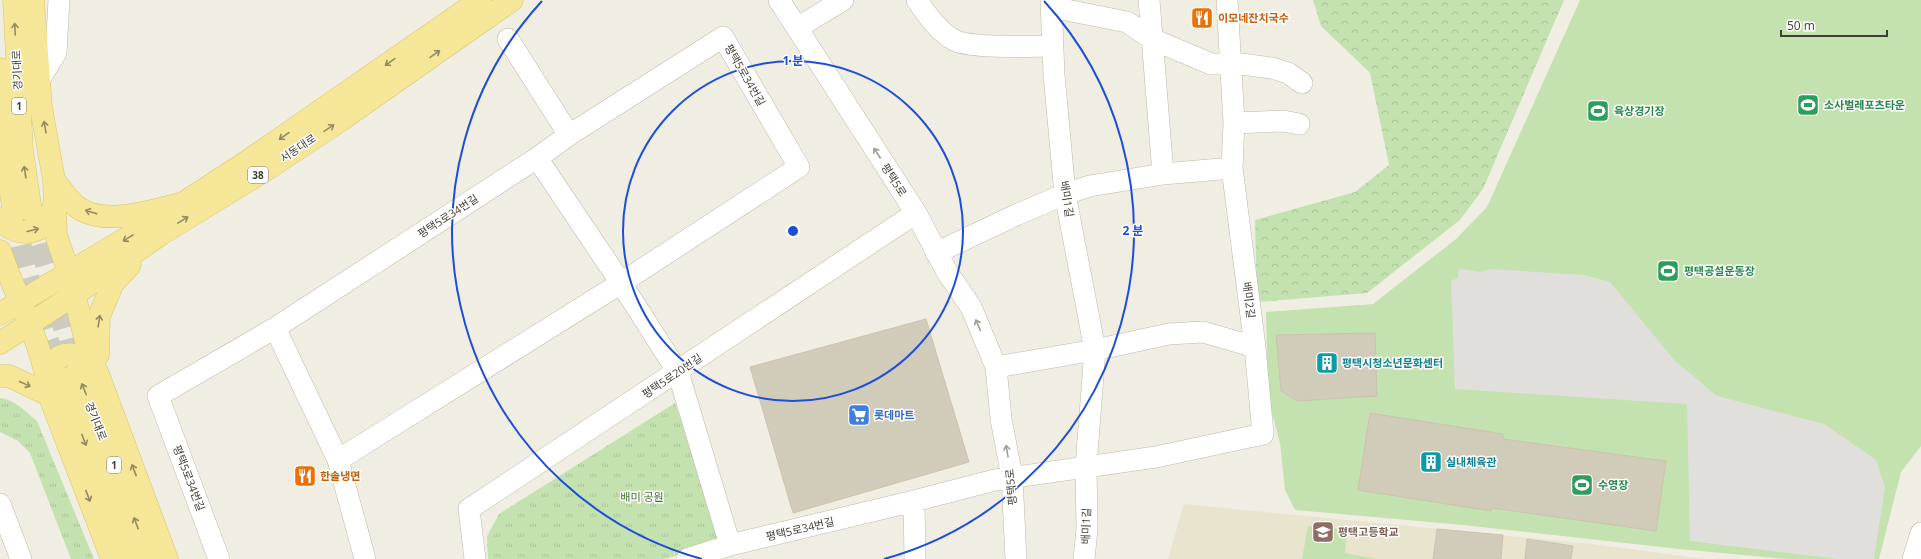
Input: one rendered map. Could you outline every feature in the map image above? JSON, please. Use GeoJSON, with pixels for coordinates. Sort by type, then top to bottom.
{"type":"FeatureCollection","features":[{"type":"Feature","properties":{"kind":"main road","name":"경기대로"},"geometry":{"type":"LineString","coordinates":[[14,0],[22,151],[15,214]]}},
{"type":"Feature","properties":{"kind":"main road"},"geometry":{"type":"LineString","coordinates":[[33,0],[41,107],[54,180],[56,235],[69,274],[74,295],[70,376],[112,559]]}},
{"type":"Feature","properties":{"kind":"main road","name":"서동대로"},"geometry":{"type":"LineString","coordinates":[[0,314],[69,274],[184,203],[245,163],[480,0]]}},
{"type":"Feature","properties":{"kind":"main road","name":"서동대로"},"geometry":{"type":"LineString","coordinates":[[0,343],[74,295],[161,234],[264,171],[332,126],[512,0]]}},
{"type":"Feature","properties":{"kind":"main road","name":"경기대로"},"geometry":{"type":"LineString","coordinates":[[0,69],[6,162],[15,214]]}},
{"type":"Feature","properties":{"kind":"main road"},"geometry":{"type":"LineString","coordinates":[[54,180],[77,206],[91,213],[110,216],[131,215],[184,203]]}},
{"type":"Feature","properties":{"kind":"main road"},"geometry":{"type":"LineString","coordinates":[[15,214],[5,226],[18,232],[37,230],[49,219],[55,203]]}},
{"type":"Feature","properties":{"kind":"main road"},"geometry":{"type":"LineString","coordinates":[[70,376],[99,316],[112,283],[161,234]]}},
{"type":"Feature","properties":{"kind":"main road"},"geometry":{"type":"LineString","coordinates":[[0,251],[19,303],[29,324],[70,376],[167,559]]}},
{"type":"Feature","properties":{"kind":"main road"},"geometry":{"type":"LineString","coordinates":[[0,376],[70,376]]}},
{"type":"Feature","properties":{"kind":"main road","name":"경기대로"},"geometry":{"type":"LineString","coordinates":[[70,376],[131,559]]}},
{"type":"Feature","properties":{"kind":"main road","name":"경기대로"},"geometry":{"type":"LineString","coordinates":[[70,376],[150,559]]}},
{"type":"Feature","properties":{"kind":"street"},"geometry":{"type":"LineString","coordinates":[[40,80],[56,53],[59,0]]}},
{"type":"Feature","properties":{"kind":"street","name":"평택5로"},"geometry":{"type":"LineString","coordinates":[[779,0],[916,213],[936,253],[971,307],[996,368],[1001,420],[1012,477],[1016,559]]}},
{"type":"Feature","properties":{"kind":"street"},"geometry":{"type":"LineString","coordinates":[[797,28],[843,0]]}},
{"type":"Feature","properties":{"kind":"street"},"geometry":{"type":"LineString","coordinates":[[917,0],[930,20],[954,40],[971,45],[1052,46]]}},
{"type":"Feature","properties":{"kind":"street"},"geometry":{"type":"LineString","coordinates":[[1149,0],[1163,174]]}},
{"type":"Feature","properties":{"kind":"street","name":"배미2길"},"geometry":{"type":"LineString","coordinates":[[1227,0],[1234,123],[1232,168],[1255,347],[1263,434]]}},
{"type":"Feature","properties":{"kind":"street"},"geometry":{"type":"LineString","coordinates":[[1051,4],[1127,22],[1152,39],[1211,64],[1272,68],[1288,73],[1302,83]]}},
{"type":"Feature","properties":{"kind":"street","name":"배미1길"},"geometry":{"type":"LineString","coordinates":[[1051,4],[1052,46],[1065,194],[1095,350],[1086,466],[1087,529],[1084,559]]}},
{"type":"Feature","properties":{"kind":"street","name":"평택5로34번길"},"geometry":{"type":"LineString","coordinates":[[219,559],[158,396],[275,328],[537,158],[569,135],[723,38],[799,167],[621,283],[338,460]]}},
{"type":"Feature","properties":{"kind":"street"},"geometry":{"type":"LineString","coordinates":[[508,39],[569,135]]}},
{"type":"Feature","properties":{"kind":"street"},"geometry":{"type":"LineString","coordinates":[[1234,123],[1283,121],[1299,124]]}},
{"type":"Feature","properties":{"kind":"street"},"geometry":{"type":"LineString","coordinates":[[537,158],[621,283],[678,372],[730,545]]}},
{"type":"Feature","properties":{"kind":"street"},"geometry":{"type":"LineString","coordinates":[[936,253],[1065,194],[1090,186],[1163,174],[1232,168]]}},
{"type":"Feature","properties":{"kind":"street","name":"평택5로20번길"},"geometry":{"type":"LineString","coordinates":[[475,559],[469,509],[916,213]]}},
{"type":"Feature","properties":{"kind":"street"},"geometry":{"type":"LineString","coordinates":[[275,328],[338,460],[365,559]]}},
{"type":"Feature","properties":{"kind":"street"},"geometry":{"type":"LineString","coordinates":[[996,368],[1095,350],[1169,334],[1203,332],[1255,347]]}},
{"type":"Feature","properties":{"kind":"street","name":"평택5로34번길"},"geometry":{"type":"LineString","coordinates":[[687,559],[730,545],[1012,477],[1156,457],[1263,434]]}},
{"type":"Feature","properties":{"kind":"street"},"geometry":{"type":"LineString","coordinates":[[1003,559],[1001,505],[1012,477]]}},
{"type":"Feature","properties":{"kind":"street"},"geometry":{"type":"LineString","coordinates":[[914,501],[915,559]]}},
{"type":"Feature","properties":{"kind":"street"},"geometry":{"type":"LineString","coordinates":[[0,504],[21,559]]}},
{"type":"Feature","properties":{"kind":"street"},"geometry":{"type":"LineString","coordinates":[[1913,559],[1921,533]]}},
{"type":"Feature","properties":{"kind":"shaded area"},"geometry":{"type":"Polygon","coordinates":[[[1459,269],[1480,272],[1490,269],[1584,275],[1610,282],[1675,361],[1717,396],[1824,424],[1876,460],[1885,487],[1874,559],[1838,559],[1690,541],[1687,404],[1455,389],[1451,281],[1458,278],[1459,269]]]}},
{"type":"Feature","properties":{"kind":"shaded area","name":"평택고등학교"},"geometry":{"type":"Polygon","coordinates":[[[1184,504],[1592,544],[1706,559],[1168,559],[1184,504]]]}},
{"type":"Feature","properties":{"kind":"green space"},"geometry":{"type":"Polygon","coordinates":[[[1313,0],[1564,0],[1483,189],[1460,220],[1367,293],[1257,302],[1255,220],[1355,192],[1389,165],[1370,73],[1321,26],[1313,0]]]}},
{"type":"Feature","properties":{"kind":"green space","name":"평택공설운동장"},"geometry":{"type":"Polygon","coordinates":[[[1580,0],[1921,0],[1921,446],[1901,472],[1879,559],[1786,559],[1679,549],[1463,525],[1295,510],[1285,490],[1280,443],[1268,398],[1266,312],[1373,304],[1456,239],[1487,207],[1580,0]]]}},
{"type":"Feature","properties":{"kind":"green space"},"geometry":{"type":"Polygon","coordinates":[[[0,398],[15,403],[37,421],[94,559],[71,559],[30,453],[18,441],[0,432],[0,398]]]}},
{"type":"Feature","properties":{"kind":"green space","name":"배미 공원"},"geometry":{"type":"Polygon","coordinates":[[[675,403],[720,532],[714,545],[665,559],[488,559],[487,536],[499,514],[675,403]]]}},
{"type":"Feature","properties":{"kind":"green space"},"geometry":{"type":"Polygon","coordinates":[[[1308,526],[1347,529],[1345,553],[1376,559],[1302,559],[1308,526]]]}},
{"type":"Feature","properties":{"kind":"building","name":"롯데마트"},"geometry":{"type":"Polygon","coordinates":[[[926,319],[969,462],[793,513],[750,367],[926,319]]]}},
{"type":"Feature","properties":{"kind":"building","name":"평택시청소년문화센터"},"geometry":{"type":"Polygon","coordinates":[[[1375,333],[1377,396],[1297,401],[1281,391],[1276,335],[1375,333]]]}},
{"type":"Feature","properties":{"kind":"building"},"geometry":{"type":"Polygon","coordinates":[[[1370,413],[1503,434],[1503,439],[1666,461],[1656,531],[1492,508],[1491,511],[1358,490],[1370,413]]]}},
{"type":"Feature","properties":{"kind":"building"},"geometry":{"type":"Polygon","coordinates":[[[1437,529],[1503,535],[1501,559],[1433,559],[1437,529]]]}},
{"type":"Feature","properties":{"kind":"building"},"geometry":{"type":"Polygon","coordinates":[[[1527,539],[1573,546],[1571,559],[1525,559],[1527,539]]]}},
{"type":"Feature","properties":{"kind":"tunnel"},"geometry":{"type":"LineString","coordinates":[[31,212],[77,372]]}},
{"type":"Feature","properties":{"kind":"tunnel"},"geometry":{"type":"LineString","coordinates":[[14,213],[34,296],[61,377]]}},
{"type":"Feature","properties":{"kind":"place","name":"이모네잔치국수"},"geometry":{"type":"Point","coordinates":[1202,18]}},
{"type":"Feature","properties":{"kind":"place","name":"소사벌레포츠타운"},"geometry":{"type":"Point","coordinates":[1808,105]}},
{"type":"Feature","properties":{"kind":"place","name":"육상경기장"},"geometry":{"type":"Point","coordinates":[1598,111]}},
{"type":"Feature","properties":{"kind":"place","name":"평택공설운동장"},"geometry":{"type":"Point","coordinates":[1668,271]}},
{"type":"Feature","properties":{"kind":"place","name":"평택시청소년문화센터"},"geometry":{"type":"Point","coordinates":[1327,363]}},
{"type":"Feature","properties":{"kind":"place","name":"롯데마트"},"geometry":{"type":"Point","coordinates":[859,415]}},
{"type":"Feature","properties":{"kind":"place","name":"실내체육관"},"geometry":{"type":"Point","coordinates":[1431,462]}},
{"type":"Feature","properties":{"kind":"place","name":"한솔냉면"},"geometry":{"type":"Point","coordinates":[305,476]}},
{"type":"Feature","properties":{"kind":"place","name":"수영장"},"geometry":{"type":"Point","coordinates":[1582,485]}},
{"type":"Feature","properties":{"kind":"place","name":"평택고등학교"},"geometry":{"type":"Point","coordinates":[1323,532]}}]}
